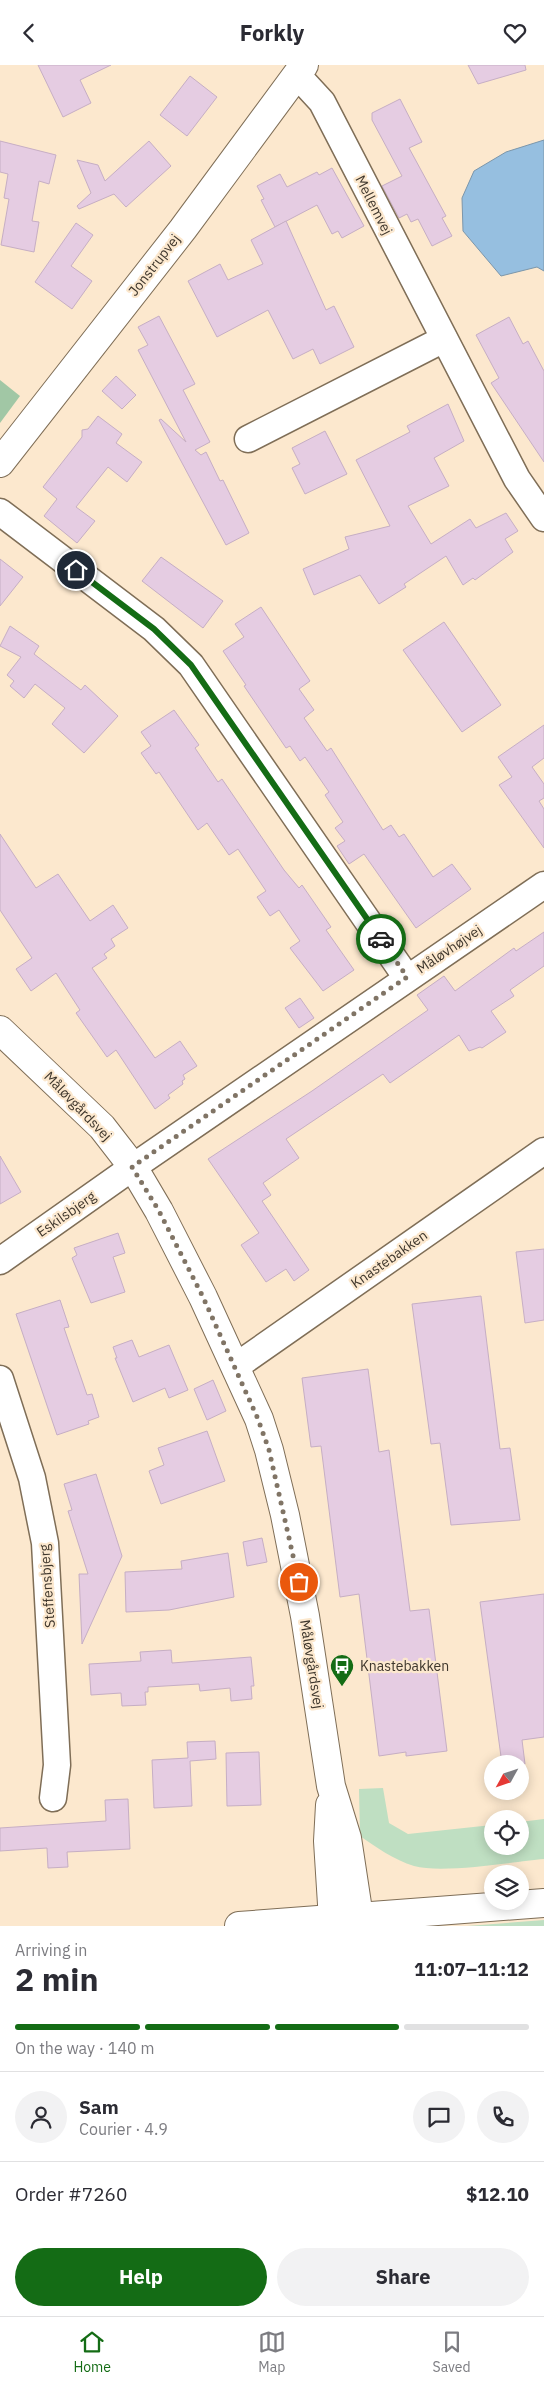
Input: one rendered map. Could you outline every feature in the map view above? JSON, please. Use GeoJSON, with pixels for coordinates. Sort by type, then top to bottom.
{"type":"FeatureCollection","features":[{"type":"Feature","properties":{"kind":"street","name":"Mellemvej"},"geometry":{"type":"LineString","coordinates":[[301,70],[322,102],[517,479],[544,518]]}},
{"type":"Feature","properties":{"kind":"street","name":"Jonstrupvej"},"geometry":{"type":"LineString","coordinates":[[0,463],[178,235],[301,70]]}},
{"type":"Feature","properties":{"kind":"street"},"geometry":{"type":"LineString","coordinates":[[248,439],[444,339]]}},
{"type":"Feature","properties":{"kind":"street"},"geometry":{"type":"LineString","coordinates":[[0,512],[154,629],[191,665],[407,977]]}},
{"type":"Feature","properties":{"kind":"street","name":"Måløvhøjvej"},"geometry":{"type":"LineString","coordinates":[[132,1167],[544,885]]}},
{"type":"Feature","properties":{"kind":"street","name":"Måløvgårdsvej"},"geometry":{"type":"LineString","coordinates":[[0,1031],[102,1127],[132,1167],[159,1211],[199,1289],[258,1419],[269,1450],[284,1508],[305,1616],[331,1786],[328,1841],[346,1918]]}},
{"type":"Feature","properties":{"kind":"street","name":"Knastebakken"},"geometry":{"type":"LineString","coordinates":[[234,1367],[544,1151]]}},
{"type":"Feature","properties":{"kind":"street","name":"Eskilsbjerg"},"geometry":{"type":"LineString","coordinates":[[0,1261],[132,1167]]}},
{"type":"Feature","properties":{"kind":"street","name":"Steffensbjerg"},"geometry":{"type":"LineString","coordinates":[[0,1379],[32,1479],[45,1543],[57,1765],[53,1799]]}},
{"type":"Feature","properties":{"kind":"street"},"geometry":{"type":"LineString","coordinates":[[240,1926],[544,1903]]}},
{"type":"Feature","properties":{"kind":"green space"},"geometry":{"type":"Polygon","coordinates":[[[0,380],[20,396],[0,423],[0,380]]]}},
{"type":"Feature","properties":{"kind":"green space"},"geometry":{"type":"Polygon","coordinates":[[[383,1788],[389,1823],[408,1834],[484,1826],[484,1855],[529,1855],[529,1821],[544,1819],[544,1859],[478,1867],[442,1869],[414,1866],[386,1853],[360,1836],[359,1789],[383,1788]]]}},
{"type":"Feature","properties":{"kind":"green space"},"geometry":{"type":"Polygon","coordinates":[[[544,1920],[544,1926],[467,1926],[544,1920]]]}},
{"type":"Feature","properties":{"kind":"water"},"geometry":{"type":"Polygon","coordinates":[[[544,140],[544,271],[537,267],[501,276],[463,231],[462,198],[474,171],[506,152],[544,140]]]}},
{"type":"Feature","properties":{"kind":"building"},"geometry":{"type":"Polygon","coordinates":[[[38,65],[111,65],[80,80],[91,103],[63,117],[38,65]]]}},
{"type":"Feature","properties":{"kind":"building"},"geometry":{"type":"Polygon","coordinates":[[[468,65],[525,65],[526,70],[478,84],[468,65]]]}},
{"type":"Feature","properties":{"kind":"building"},"geometry":{"type":"Polygon","coordinates":[[[190,76],[217,97],[187,136],[160,115],[190,76]]]}},
{"type":"Feature","properties":{"kind":"building"},"geometry":{"type":"Polygon","coordinates":[[[400,99],[422,142],[409,148],[446,216],[442,218],[452,236],[432,246],[418,219],[411,222],[407,214],[399,218],[382,186],[402,176],[372,120],[372,113],[400,99]]]}},
{"type":"Feature","properties":{"kind":"building"},"geometry":{"type":"Polygon","coordinates":[[[0,141],[56,155],[49,184],[39,181],[32,221],[39,222],[34,252],[1,245],[9,199],[4,198],[8,174],[0,172],[0,141]]]}},
{"type":"Feature","properties":{"kind":"building"},"geometry":{"type":"Polygon","coordinates":[[[149,141],[171,166],[126,207],[114,194],[79,209],[77,206],[91,193],[77,160],[98,165],[105,181],[149,141]]]}},
{"type":"Feature","properties":{"kind":"building"},"geometry":{"type":"Polygon","coordinates":[[[332,168],[364,226],[342,238],[338,231],[332,234],[317,205],[275,227],[261,200],[264,199],[257,186],[280,174],[287,187],[317,172],[319,175],[332,168]]]}},
{"type":"Feature","properties":{"kind":"building"},"geometry":{"type":"Polygon","coordinates":[[[286,221],[326,310],[334,306],[354,347],[320,364],[313,349],[293,359],[268,310],[217,337],[188,281],[220,264],[228,280],[263,264],[251,240],[286,221]]]}},
{"type":"Feature","properties":{"kind":"building"},"geometry":{"type":"Polygon","coordinates":[[[76,223],[93,235],[71,266],[92,281],[72,309],[35,282],[76,223]]]}},
{"type":"Feature","properties":{"kind":"building"},"geometry":{"type":"Polygon","coordinates":[[[159,316],[195,384],[183,390],[210,442],[195,450],[201,455],[206,452],[220,481],[223,480],[249,533],[226,545],[159,420],[161,419],[186,442],[138,350],[148,345],[138,327],[159,316]]]}},
{"type":"Feature","properties":{"kind":"building"},"geometry":{"type":"Polygon","coordinates":[[[509,317],[523,344],[528,341],[544,371],[544,462],[491,383],[499,378],[476,335],[509,317]]]}},
{"type":"Feature","properties":{"kind":"building"},"geometry":{"type":"Polygon","coordinates":[[[116,376],[136,395],[122,409],[102,391],[116,376]]]}},
{"type":"Feature","properties":{"kind":"building"},"geometry":{"type":"Polygon","coordinates":[[[448,404],[464,441],[434,458],[449,486],[408,506],[431,544],[470,519],[476,528],[506,513],[518,531],[505,539],[513,552],[475,580],[473,578],[463,585],[446,556],[404,584],[406,587],[379,604],[360,575],[314,595],[303,569],[349,549],[345,537],[390,526],[356,460],[410,432],[407,426],[448,404]]]}},
{"type":"Feature","properties":{"kind":"building"},"geometry":{"type":"Polygon","coordinates":[[[98,416],[122,434],[116,443],[142,462],[127,482],[108,467],[76,507],[95,521],[77,543],[44,516],[57,499],[43,487],[82,437],[82,430],[88,429],[98,416]]]}},
{"type":"Feature","properties":{"kind":"building"},"geometry":{"type":"Polygon","coordinates":[[[325,431],[347,474],[305,494],[292,468],[300,464],[292,448],[325,431]]]}},
{"type":"Feature","properties":{"kind":"building"},"geometry":{"type":"Polygon","coordinates":[[[161,557],[223,601],[203,628],[142,581],[161,557]]]}},
{"type":"Feature","properties":{"kind":"building"},"geometry":{"type":"Polygon","coordinates":[[[0,559],[23,577],[0,606],[0,559]]]}},
{"type":"Feature","properties":{"kind":"building"},"geometry":{"type":"Polygon","coordinates":[[[261,607],[310,681],[299,689],[314,710],[304,718],[327,751],[331,748],[383,830],[391,825],[399,837],[404,834],[433,877],[452,864],[471,889],[416,928],[364,854],[349,864],[337,846],[345,841],[335,828],[343,822],[325,795],[329,792],[305,757],[300,761],[290,746],[286,748],[223,651],[244,637],[235,624],[261,607]]]}},
{"type":"Feature","properties":{"kind":"building"},"geometry":{"type":"Polygon","coordinates":[[[444,622],[501,705],[462,732],[403,650],[444,622]]]}},
{"type":"Feature","properties":{"kind":"building"},"geometry":{"type":"Polygon","coordinates":[[[10,626],[39,646],[34,654],[81,690],[85,685],[118,716],[84,753],[52,724],[65,708],[35,684],[24,698],[10,686],[14,681],[7,675],[21,657],[0,646],[10,626]]]}},
{"type":"Feature","properties":{"kind":"building"},"geometry":{"type":"Polygon","coordinates":[[[174,710],[199,745],[195,748],[218,782],[222,779],[284,870],[299,888],[302,885],[331,927],[326,930],[354,970],[323,991],[290,948],[300,941],[279,910],[270,916],[257,897],[266,891],[238,849],[229,855],[207,823],[198,830],[159,772],[156,774],[141,753],[151,746],[141,732],[174,710]]]}},
{"type":"Feature","properties":{"kind":"building"},"geometry":{"type":"Polygon","coordinates":[[[544,725],[544,758],[532,767],[544,784],[544,798],[539,801],[544,809],[544,848],[499,785],[512,777],[498,757],[544,725]]]}},
{"type":"Feature","properties":{"kind":"building"},"geometry":{"type":"Polygon","coordinates":[[[0,834],[36,888],[58,874],[90,921],[113,905],[128,928],[111,939],[115,946],[104,954],[107,958],[92,968],[155,1058],[180,1041],[197,1066],[183,1075],[185,1079],[182,1081],[183,1084],[168,1095],[170,1098],[155,1109],[116,1050],[107,1057],[76,1013],[80,1010],[56,973],[31,991],[16,969],[32,958],[0,910],[0,834]]]}},
{"type":"Feature","properties":{"kind":"building"},"geometry":{"type":"Polygon","coordinates":[[[544,932],[544,966],[510,990],[514,996],[491,1011],[506,1032],[482,1048],[469,1051],[459,1035],[390,1083],[383,1074],[286,1139],[299,1158],[263,1183],[271,1195],[262,1201],[309,1270],[294,1281],[286,1269],[266,1282],[241,1245],[259,1233],[208,1159],[312,1091],[428,1010],[417,995],[444,976],[455,991],[514,948],[516,951],[544,932]]]}},
{"type":"Feature","properties":{"kind":"building"},"geometry":{"type":"Polygon","coordinates":[[[300,998],[314,1018],[299,1028],[285,1008],[300,998]]]}},
{"type":"Feature","properties":{"kind":"building"},"geometry":{"type":"Polygon","coordinates":[[[0,1156],[21,1192],[0,1204],[0,1156]]]}},
{"type":"Feature","properties":{"kind":"building"},"geometry":{"type":"Polygon","coordinates":[[[118,1233],[125,1253],[113,1257],[125,1292],[91,1303],[72,1258],[77,1255],[74,1248],[118,1233]]]}},
{"type":"Feature","properties":{"kind":"building"},"geometry":{"type":"Polygon","coordinates":[[[544,1249],[544,1320],[525,1323],[516,1252],[544,1249]]]}},
{"type":"Feature","properties":{"kind":"building"},"geometry":{"type":"Polygon","coordinates":[[[481,1296],[500,1449],[510,1448],[520,1520],[451,1525],[440,1443],[431,1444],[412,1304],[481,1296]]]}},
{"type":"Feature","properties":{"kind":"building"},"geometry":{"type":"Polygon","coordinates":[[[60,1300],[69,1327],[64,1328],[87,1395],[92,1394],[99,1417],[88,1421],[89,1424],[57,1435],[16,1314],[60,1300]]]}},
{"type":"Feature","properties":{"kind":"building"},"geometry":{"type":"Polygon","coordinates":[[[132,1340],[139,1357],[169,1345],[188,1390],[169,1398],[165,1388],[133,1402],[115,1358],[117,1358],[113,1347],[132,1340]]]}},
{"type":"Feature","properties":{"kind":"building"},"geometry":{"type":"Polygon","coordinates":[[[368,1369],[379,1452],[389,1450],[410,1611],[429,1609],[447,1751],[406,1756],[406,1752],[379,1756],[359,1594],[340,1597],[321,1446],[311,1447],[302,1378],[368,1369]]]}},
{"type":"Feature","properties":{"kind":"building"},"geometry":{"type":"Polygon","coordinates":[[[213,1380],[226,1411],[207,1420],[194,1389],[213,1380]]]}},
{"type":"Feature","properties":{"kind":"building"},"geometry":{"type":"Polygon","coordinates":[[[207,1431],[225,1481],[161,1504],[149,1471],[164,1465],[158,1448],[207,1431]]]}},
{"type":"Feature","properties":{"kind":"building"},"geometry":{"type":"Polygon","coordinates":[[[96,1474],[122,1556],[82,1644],[79,1574],[88,1574],[68,1511],[72,1510],[64,1484],[96,1474]]]}},
{"type":"Feature","properties":{"kind":"building"},"geometry":{"type":"Polygon","coordinates":[[[262,1538],[267,1562],[247,1566],[243,1542],[262,1538]]]}},
{"type":"Feature","properties":{"kind":"building"},"geometry":{"type":"Polygon","coordinates":[[[228,1553],[234,1597],[169,1610],[126,1612],[125,1572],[182,1569],[181,1561],[228,1553]]]}},
{"type":"Feature","properties":{"kind":"building"},"geometry":{"type":"Polygon","coordinates":[[[544,1594],[544,1737],[522,1740],[524,1755],[501,1755],[480,1602],[544,1594]]]}},
{"type":"Feature","properties":{"kind":"building"},"geometry":{"type":"Polygon","coordinates":[[[171,1650],[172,1663],[251,1657],[254,1686],[251,1686],[252,1699],[231,1701],[230,1688],[200,1691],[199,1684],[148,1687],[148,1692],[145,1692],[146,1705],[122,1706],[121,1693],[91,1695],[89,1664],[141,1661],[140,1652],[171,1650]]]}},
{"type":"Feature","properties":{"kind":"building"},"geometry":{"type":"Polygon","coordinates":[[[215,1741],[216,1759],[190,1761],[192,1806],[154,1808],[152,1760],[188,1758],[187,1742],[215,1741]]]}},
{"type":"Feature","properties":{"kind":"building"},"geometry":{"type":"Polygon","coordinates":[[[259,1752],[261,1805],[227,1806],[226,1753],[259,1752]]]}},
{"type":"Feature","properties":{"kind":"building"},"geometry":{"type":"Polygon","coordinates":[[[128,1799],[130,1849],[67,1852],[68,1867],[48,1868],[47,1848],[0,1851],[0,1828],[106,1821],[105,1800],[128,1799]]]}},
{"type":"Feature","properties":{"kind":"way so far"},"geometry":{"type":"LineString","coordinates":[[299,1582],[269,1450],[258,1419],[209,1309],[159,1211],[132,1167],[407,977],[381,939]]}},
{"type":"Feature","properties":{"kind":"place","name":"Knastebakken"},"geometry":{"type":"Point","coordinates":[342,1687]}},
{"type":"Feature","properties":{"kind":"route"},"geometry":{"type":"LineString","coordinates":[[76,570],[154,629],[191,665],[232,721],[381,939]]}}]}
